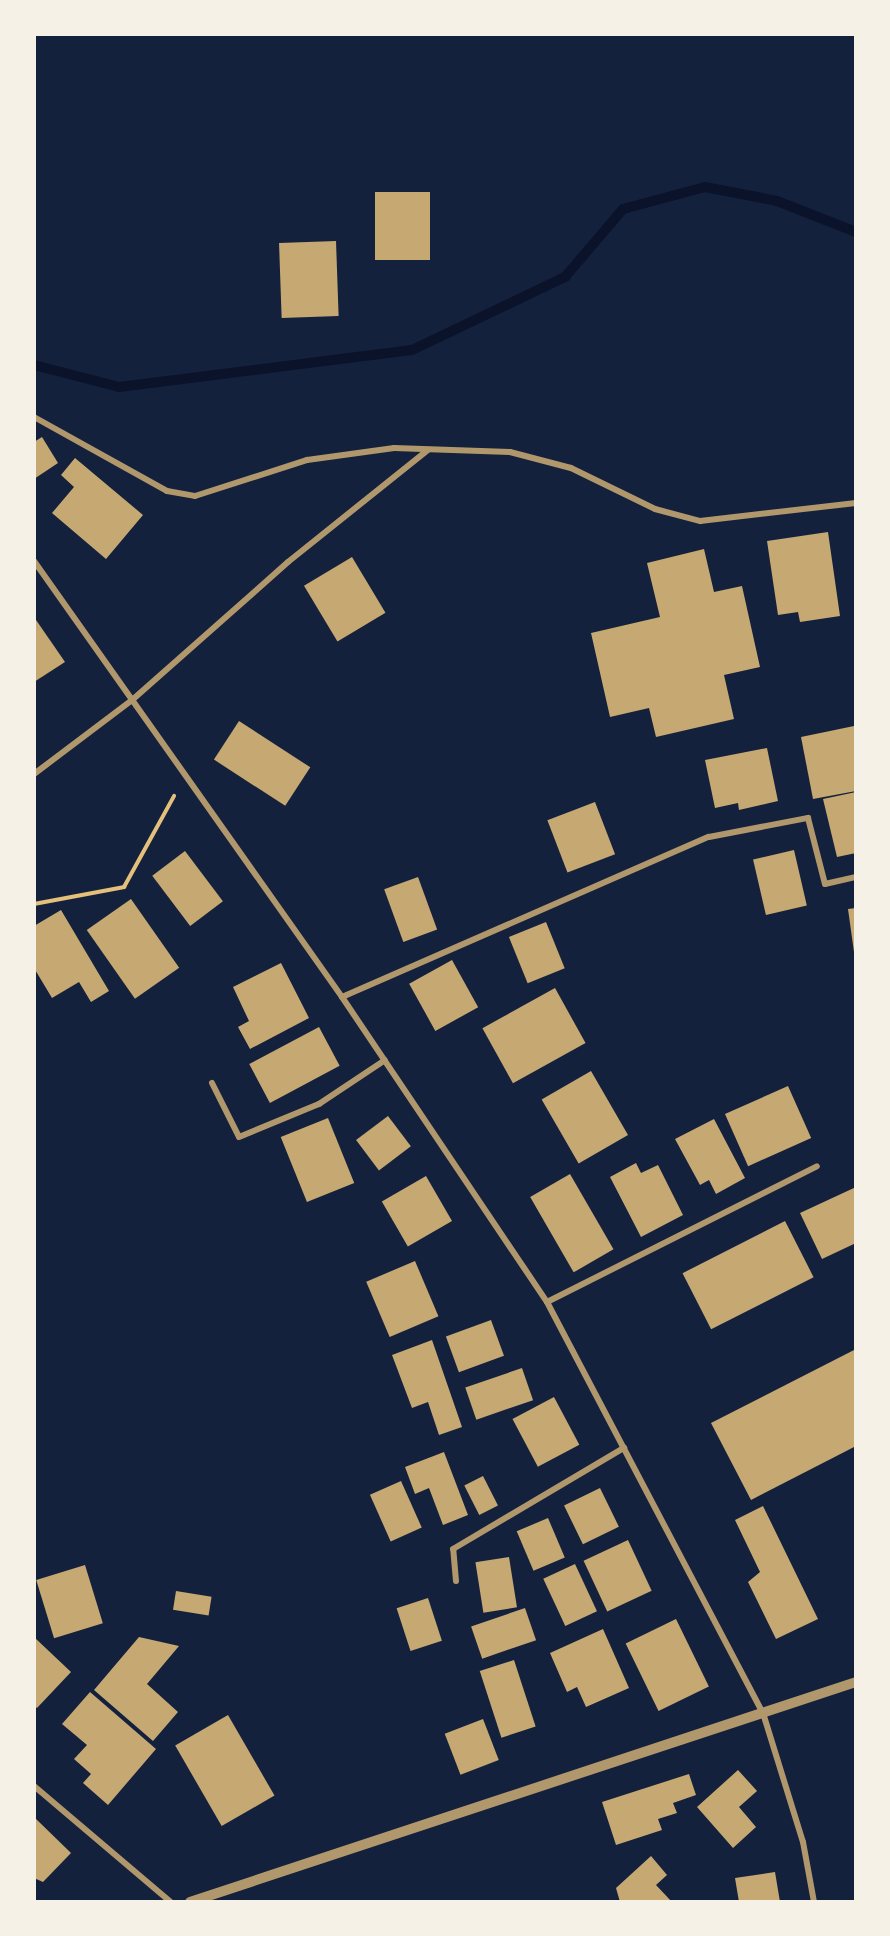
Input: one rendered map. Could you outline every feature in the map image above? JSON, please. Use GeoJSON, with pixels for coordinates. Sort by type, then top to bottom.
{"type":"FeatureCollection","features":[{"type":"Feature","properties":{"kind":"street"},"geometry":{"type":"LineString","coordinates":[[34,417],[167,491],[195,496],[307,460],[394,448],[510,452],[571,468],[654,508],[700,521],[855,503]]}},
{"type":"Feature","properties":{"kind":"street"},"geometry":{"type":"LineString","coordinates":[[34,774],[131,701],[288,562],[429,450]]}},
{"type":"Feature","properties":{"kind":"street"},"geometry":{"type":"LineString","coordinates":[[34,561],[342,997],[547,1302],[763,1713],[803,1842],[814,1902]]}},
{"type":"Feature","properties":{"kind":"street"},"geometry":{"type":"LineString","coordinates":[[342,997],[709,837],[808,818],[825,884],[855,877]]}},
{"type":"Feature","properties":{"kind":"street"},"geometry":{"type":"LineString","coordinates":[[212,1083],[239,1137],[319,1104],[385,1060]]}},
{"type":"Feature","properties":{"kind":"street"},"geometry":{"type":"LineString","coordinates":[[547,1302],[817,1166]]}},
{"type":"Feature","properties":{"kind":"street"},"geometry":{"type":"LineString","coordinates":[[456,1581],[453,1549],[624,1448]]}},
{"type":"Feature","properties":{"kind":"street"},"geometry":{"type":"LineString","coordinates":[[190,1902],[855,1682]]}},
{"type":"Feature","properties":{"kind":"street"},"geometry":{"type":"LineString","coordinates":[[34,1786],[171,1902]]}},
{"type":"Feature","properties":{"kind":"path"},"geometry":{"type":"LineString","coordinates":[[34,904],[124,887],[186,775]]}},
{"type":"Feature","properties":{"kind":"building"},"geometry":{"type":"Polygon","coordinates":[[[375,192],[430,192],[430,260],[375,260],[375,192]]]}},
{"type":"Feature","properties":{"kind":"building"},"geometry":{"type":"Polygon","coordinates":[[[336,241],[339,316],[282,318],[279,243],[336,241]]]}},
{"type":"Feature","properties":{"kind":"building"},"geometry":{"type":"Polygon","coordinates":[[[42,437],[58,463],[34,479],[34,442],[42,437]]]}},
{"type":"Feature","properties":{"kind":"building"},"geometry":{"type":"Polygon","coordinates":[[[75,458],[143,515],[106,559],[52,513],[74,487],[61,475],[75,458]]]}},
{"type":"Feature","properties":{"kind":"building"},"geometry":{"type":"Polygon","coordinates":[[[828,532],[840,616],[800,622],[798,612],[778,615],[767,541],[828,532]]]}},
{"type":"Feature","properties":{"kind":"building"},"geometry":{"type":"Polygon","coordinates":[[[704,549],[714,592],[742,586],[760,667],[724,675],[734,719],[656,737],[649,708],[610,717],[591,633],[660,617],[647,563],[704,549]]]}},
{"type":"Feature","properties":{"kind":"building"},"geometry":{"type":"Polygon","coordinates":[[[352,557],[385,613],[337,642],[304,586],[352,557]]]}},
{"type":"Feature","properties":{"kind":"building"},"geometry":{"type":"Polygon","coordinates":[[[34,617],[65,662],[34,682],[34,617]]]}},
{"type":"Feature","properties":{"kind":"building"},"geometry":{"type":"Polygon","coordinates":[[[239,721],[310,767],[285,806],[214,760],[239,721]]]}},
{"type":"Feature","properties":{"kind":"building"},"geometry":{"type":"Polygon","coordinates":[[[854,726],[856,791],[813,799],[801,737],[854,726]]]}},
{"type":"Feature","properties":{"kind":"building"},"geometry":{"type":"Polygon","coordinates":[[[767,748],[778,801],[739,810],[738,803],[715,808],[705,760],[767,748]]]}},
{"type":"Feature","properties":{"kind":"building"},"geometry":{"type":"Polygon","coordinates":[[[856,792],[856,853],[837,857],[823,799],[856,792]]]}},
{"type":"Feature","properties":{"kind":"building"},"geometry":{"type":"Polygon","coordinates":[[[595,802],[615,854],[567,873],[547,820],[595,802]]]}},
{"type":"Feature","properties":{"kind":"building"},"geometry":{"type":"Polygon","coordinates":[[[794,850],[807,906],[766,915],[753,859],[794,850]]]}},
{"type":"Feature","properties":{"kind":"building"},"geometry":{"type":"Polygon","coordinates":[[[185,851],[223,901],[190,926],[152,876],[185,851]]]}},
{"type":"Feature","properties":{"kind":"building"},"geometry":{"type":"Polygon","coordinates":[[[418,877],[437,930],[403,942],[384,889],[418,877]]]}},
{"type":"Feature","properties":{"kind":"building"},"geometry":{"type":"Polygon","coordinates":[[[131,899],[179,968],[135,999],[87,930],[131,899]]]}},
{"type":"Feature","properties":{"kind":"building"},"geometry":{"type":"Polygon","coordinates":[[[856,908],[856,952],[854,952],[848,909],[856,908]]]}},
{"type":"Feature","properties":{"kind":"building"},"geometry":{"type":"Polygon","coordinates":[[[61,910],[109,991],[91,1002],[79,982],[52,998],[34,968],[34,926],[61,910]]]}},
{"type":"Feature","properties":{"kind":"building"},"geometry":{"type":"Polygon","coordinates":[[[546,922],[565,968],[528,983],[509,937],[546,922]]]}},
{"type":"Feature","properties":{"kind":"building"},"geometry":{"type":"Polygon","coordinates":[[[452,960],[478,1007],[435,1031],[409,984],[452,960]]]}},
{"type":"Feature","properties":{"kind":"building"},"geometry":{"type":"Polygon","coordinates":[[[281,963],[309,1018],[250,1049],[238,1027],[249,1021],[233,987],[281,963]]]}},
{"type":"Feature","properties":{"kind":"building"},"geometry":{"type":"Polygon","coordinates":[[[555,988],[586,1043],[513,1083],[482,1028],[555,988]]]}},
{"type":"Feature","properties":{"kind":"building"},"geometry":{"type":"Polygon","coordinates":[[[319,1027],[340,1066],[270,1103],[249,1064],[319,1027]]]}},
{"type":"Feature","properties":{"kind":"building"},"geometry":{"type":"Polygon","coordinates":[[[591,1071],[628,1135],[579,1164],[542,1100],[591,1071]]]}},
{"type":"Feature","properties":{"kind":"building"},"geometry":{"type":"Polygon","coordinates":[[[788,1086],[811,1138],[748,1166],[725,1114],[788,1086]]]}},
{"type":"Feature","properties":{"kind":"building"},"geometry":{"type":"Polygon","coordinates":[[[388,1116],[411,1146],[379,1170],[356,1140],[388,1116]]]}},
{"type":"Feature","properties":{"kind":"building"},"geometry":{"type":"Polygon","coordinates":[[[328,1118],[354,1183],[307,1202],[281,1137],[328,1118]]]}},
{"type":"Feature","properties":{"kind":"building"},"geometry":{"type":"Polygon","coordinates":[[[714,1119],[745,1178],[716,1194],[709,1180],[700,1185],[675,1139],[714,1119]]]}},
{"type":"Feature","properties":{"kind":"building"},"geometry":{"type":"Polygon","coordinates":[[[636,1163],[641,1173],[658,1165],[683,1215],[641,1237],[610,1177],[636,1163]]]}},
{"type":"Feature","properties":{"kind":"building"},"geometry":{"type":"Polygon","coordinates":[[[570,1174],[614,1249],[574,1272],[530,1197],[570,1174]]]}},
{"type":"Feature","properties":{"kind":"building"},"geometry":{"type":"Polygon","coordinates":[[[426,1176],[452,1221],[408,1247],[382,1202],[426,1176]]]}},
{"type":"Feature","properties":{"kind":"building"},"geometry":{"type":"Polygon","coordinates":[[[856,1187],[856,1243],[822,1259],[800,1213],[856,1187]]]}},
{"type":"Feature","properties":{"kind":"building"},"geometry":{"type":"Polygon","coordinates":[[[785,1221],[814,1277],[711,1329],[683,1273],[785,1221]]]}},
{"type":"Feature","properties":{"kind":"building"},"geometry":{"type":"Polygon","coordinates":[[[415,1261],[438,1316],[390,1337],[366,1282],[415,1261]]]}},
{"type":"Feature","properties":{"kind":"building"},"geometry":{"type":"Polygon","coordinates":[[[491,1320],[504,1356],[459,1372],[446,1336],[491,1320]]]}},
{"type":"Feature","properties":{"kind":"building"},"geometry":{"type":"Polygon","coordinates":[[[432,1340],[462,1427],[439,1435],[428,1402],[412,1408],[392,1355],[432,1340]]]}},
{"type":"Feature","properties":{"kind":"building"},"geometry":{"type":"Polygon","coordinates":[[[856,1349],[856,1446],[751,1500],[711,1423],[856,1349]]]}},
{"type":"Feature","properties":{"kind":"building"},"geometry":{"type":"Polygon","coordinates":[[[522,1368],[533,1400],[476,1420],[465,1388],[522,1368]]]}},
{"type":"Feature","properties":{"kind":"building"},"geometry":{"type":"Polygon","coordinates":[[[554,1397],[579,1445],[538,1467],[513,1419],[554,1397]]]}},
{"type":"Feature","properties":{"kind":"building"},"geometry":{"type":"Polygon","coordinates":[[[444,1452],[468,1515],[443,1525],[429,1488],[415,1494],[405,1467],[444,1452]]]}},
{"type":"Feature","properties":{"kind":"building"},"geometry":{"type":"Polygon","coordinates":[[[483,1476],[498,1505],[479,1515],[464,1486],[483,1476]]]}},
{"type":"Feature","properties":{"kind":"building"},"geometry":{"type":"Polygon","coordinates":[[[401,1481],[422,1528],[391,1541],[370,1495],[401,1481]]]}},
{"type":"Feature","properties":{"kind":"building"},"geometry":{"type":"Polygon","coordinates":[[[600,1488],[619,1527],[583,1544],[564,1506],[600,1488]]]}},
{"type":"Feature","properties":{"kind":"building"},"geometry":{"type":"Polygon","coordinates":[[[763,1506],[818,1619],[776,1639],[748,1582],[760,1572],[735,1520],[763,1506]]]}},
{"type":"Feature","properties":{"kind":"building"},"geometry":{"type":"Polygon","coordinates":[[[548,1518],[565,1558],[534,1571],[517,1531],[548,1518]]]}},
{"type":"Feature","properties":{"kind":"building"},"geometry":{"type":"Polygon","coordinates":[[[628,1540],[652,1591],[607,1611],[584,1561],[628,1540]]]}},
{"type":"Feature","properties":{"kind":"building"},"geometry":{"type":"Polygon","coordinates":[[[509,1557],[517,1607],[483,1613],[475,1562],[509,1557]]]}},
{"type":"Feature","properties":{"kind":"building"},"geometry":{"type":"Polygon","coordinates":[[[575,1564],[597,1611],[565,1626],[543,1579],[575,1564]]]}},
{"type":"Feature","properties":{"kind":"building"},"geometry":{"type":"Polygon","coordinates":[[[85,1565],[103,1623],[54,1638],[36,1580],[85,1565]]]}},
{"type":"Feature","properties":{"kind":"building"},"geometry":{"type":"Polygon","coordinates":[[[176,1591],[212,1597],[209,1615],[173,1610],[176,1591]]]}},
{"type":"Feature","properties":{"kind":"building"},"geometry":{"type":"Polygon","coordinates":[[[428,1598],[442,1641],[411,1651],[397,1608],[428,1598]]]}},
{"type":"Feature","properties":{"kind":"building"},"geometry":{"type":"Polygon","coordinates":[[[525,1608],[536,1640],[482,1659],[471,1627],[525,1608]]]}},
{"type":"Feature","properties":{"kind":"building"},"geometry":{"type":"Polygon","coordinates":[[[676,1619],[709,1686],[659,1711],[626,1644],[676,1619]]]}},
{"type":"Feature","properties":{"kind":"building"},"geometry":{"type":"Polygon","coordinates":[[[603,1629],[629,1688],[586,1707],[577,1687],[567,1692],[550,1653],[603,1629]]]}},
{"type":"Feature","properties":{"kind":"building"},"geometry":{"type":"Polygon","coordinates":[[[34,1637],[71,1672],[37,1708],[34,1706],[34,1637]]]}},
{"type":"Feature","properties":{"kind":"building"},"geometry":{"type":"Polygon","coordinates":[[[139,1637],[179,1646],[147,1684],[178,1712],[153,1741],[94,1690],[139,1637]]]}},
{"type":"Feature","properties":{"kind":"building"},"geometry":{"type":"Polygon","coordinates":[[[514,1660],[536,1727],[501,1738],[480,1671],[514,1660]]]}},
{"type":"Feature","properties":{"kind":"building"},"geometry":{"type":"Polygon","coordinates":[[[90,1692],[156,1749],[108,1805],[83,1783],[91,1774],[74,1759],[87,1745],[62,1724],[90,1692]]]}},
{"type":"Feature","properties":{"kind":"building"},"geometry":{"type":"Polygon","coordinates":[[[228,1715],[274,1796],[222,1826],[175,1746],[228,1715]]]}},
{"type":"Feature","properties":{"kind":"building"},"geometry":{"type":"Polygon","coordinates":[[[483,1719],[499,1760],[460,1775],[445,1734],[483,1719]]]}},
{"type":"Feature","properties":{"kind":"building"},"geometry":{"type":"Polygon","coordinates":[[[738,1770],[757,1791],[739,1807],[756,1827],[733,1848],[697,1807],[738,1770]]]}},
{"type":"Feature","properties":{"kind":"building"},"geometry":{"type":"Polygon","coordinates":[[[689,1774],[696,1795],[673,1803],[677,1813],[658,1819],[662,1830],[616,1845],[602,1802],[689,1774]]]}},
{"type":"Feature","properties":{"kind":"building"},"geometry":{"type":"Polygon","coordinates":[[[34,1817],[71,1853],[43,1882],[34,1878],[34,1817]]]}},
{"type":"Feature","properties":{"kind":"building"},"geometry":{"type":"Polygon","coordinates":[[[651,1856],[667,1875],[656,1885],[672,1902],[620,1902],[616,1888],[651,1856]]]}},
{"type":"Feature","properties":{"kind":"building"},"geometry":{"type":"Polygon","coordinates":[[[775,1872],[780,1902],[739,1902],[735,1878],[775,1872]]]}},
{"type":"Feature","properties":{"kind":"waterway"},"geometry":{"type":"LineString","coordinates":[[34,365],[119,387],[412,350],[565,277],[623,209],[705,187],[777,201],[856,232]]}}]}
